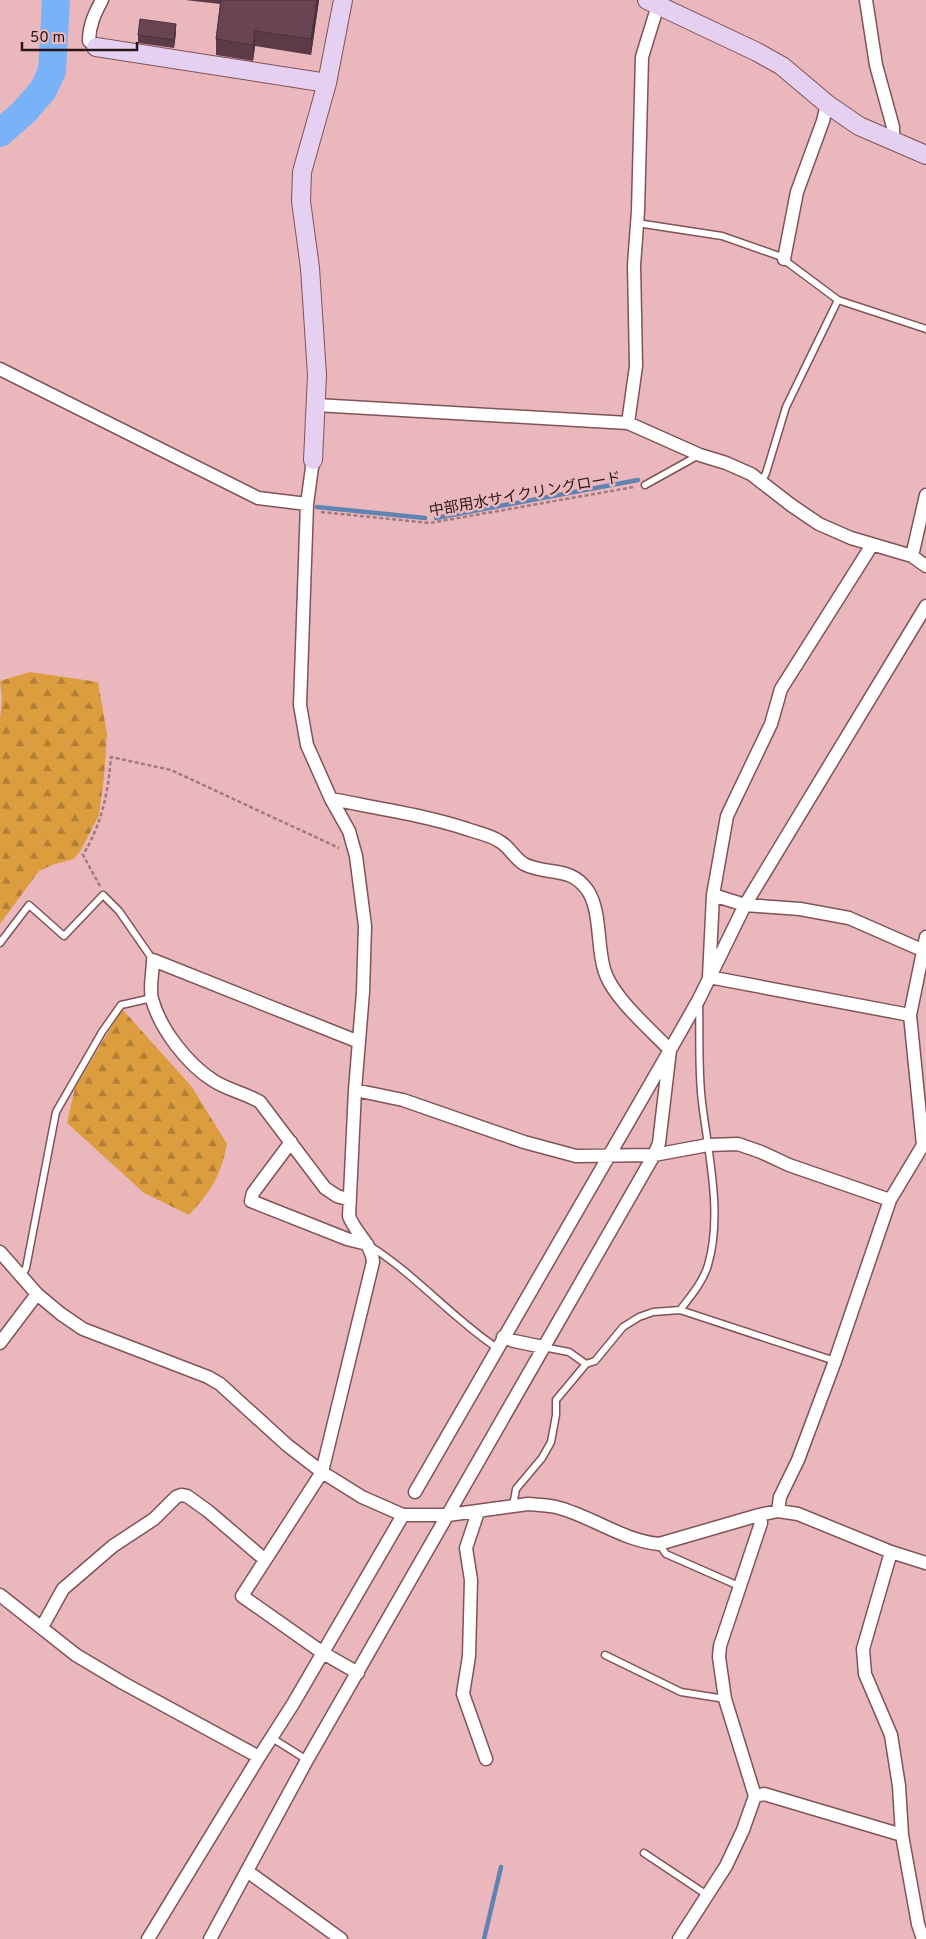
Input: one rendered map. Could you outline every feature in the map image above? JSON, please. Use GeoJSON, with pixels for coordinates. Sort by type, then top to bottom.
{"type":"FeatureCollection","features":[{"type":"Feature","properties":{"kind":"street"},"geometry":{"type":"LineString","coordinates":[[102,0],[93,18],[89,32],[89,41],[96,47],[327,83]]}},
{"type":"Feature","properties":{"kind":"street"},"geometry":{"type":"LineString","coordinates":[[343,0],[327,83],[302,172],[301,202],[310,268],[317,374],[313,460],[307,504],[300,705],[306,745],[331,799],[349,831],[356,856],[365,926],[349,1216],[371,1250],[373,1262],[322,1472],[264,1559],[242,1596],[323,1653],[358,1673]]}},
{"type":"Feature","properties":{"kind":"street"},"geometry":{"type":"LineString","coordinates":[[866,0],[876,65],[893,127],[893,142]]}},
{"type":"Feature","properties":{"kind":"street"},"geometry":{"type":"LineString","coordinates":[[628,423],[636,366],[634,265],[642,56],[652,2],[757,52],[782,66],[827,104],[859,126],[926,155]]}},
{"type":"Feature","properties":{"kind":"street"},"geometry":{"type":"LineString","coordinates":[[784,259],[797,192],[823,121],[827,104]]}},
{"type":"Feature","properties":{"kind":"street"},"geometry":{"type":"LineString","coordinates":[[0,369],[258,498],[307,504]]}},
{"type":"Feature","properties":{"kind":"street"},"geometry":{"type":"LineString","coordinates":[[316,405],[628,423],[700,455],[726,463],[762,481],[791,505],[819,524],[872,545],[912,556],[926,566]]}},
{"type":"Feature","properties":{"kind":"street"},"geometry":{"type":"LineString","coordinates":[[912,556],[926,495]]}},
{"type":"Feature","properties":{"kind":"street"},"geometry":{"type":"LineString","coordinates":[[709,977],[713,895],[727,816],[770,724],[781,689],[872,545]]}},
{"type":"Feature","properties":{"kind":"street"},"geometry":{"type":"LineString","coordinates":[[415,1492],[670,1050],[699,998],[745,905],[926,606]]}},
{"type":"Feature","properties":{"kind":"street"},"geometry":{"type":"LineString","coordinates":[[210,1939],[307,1760],[654,1155],[659,1143],[670,1050],[611,987],[603,968],[593,903],[588,892],[574,877],[566,873],[534,867],[524,863],[501,841],[450,824],[425,816],[331,799]]}},
{"type":"Feature","properties":{"kind":"street"},"geometry":{"type":"LineString","coordinates":[[713,895],[745,905],[800,909],[849,918],[922,950]]}},
{"type":"Feature","properties":{"kind":"street"},"geometry":{"type":"LineString","coordinates":[[778,1511],[780,1497],[798,1460],[835,1361],[890,1200],[924,1145],[910,1015],[926,937]]}},
{"type":"Feature","properties":{"kind":"street"},"geometry":{"type":"LineString","coordinates":[[350,1200],[336,1196],[325,1188],[260,1102],[246,1094],[215,1082],[200,1071],[166,1033],[152,998],[153,960],[359,1042]]}},
{"type":"Feature","properties":{"kind":"street"},"geometry":{"type":"LineString","coordinates":[[709,977],[910,1015]]}},
{"type":"Feature","properties":{"kind":"street"},"geometry":{"type":"LineString","coordinates":[[355,1090],[403,1100],[524,1142],[576,1156],[654,1155],[708,1145],[738,1144],[789,1165],[890,1200]]}},
{"type":"Feature","properties":{"kind":"street"},"geometry":{"type":"LineString","coordinates":[[291,1142],[253,1193],[252,1201],[347,1239],[367,1244]]}},
{"type":"Feature","properties":{"kind":"street"},"geometry":{"type":"LineString","coordinates":[[0,1252],[37,1294],[83,1329],[97,1336],[196,1372],[220,1384],[287,1445],[322,1472],[362,1497],[403,1516],[448,1515],[528,1504],[556,1507],[636,1540],[659,1544],[758,1514],[778,1511],[798,1514],[891,1552],[926,1564]]}},
{"type":"Feature","properties":{"kind":"street"},"geometry":{"type":"LineString","coordinates":[[0,1343],[37,1294]]}},
{"type":"Feature","properties":{"kind":"street"},"geometry":{"type":"LineString","coordinates":[[500,1343],[514,1341],[543,1347]]}},
{"type":"Feature","properties":{"kind":"street"},"geometry":{"type":"LineString","coordinates":[[42,1627],[63,1589],[113,1546],[154,1519],[176,1497],[181,1495],[188,1496],[208,1511],[264,1559]]}},
{"type":"Feature","properties":{"kind":"street"},"geometry":{"type":"LineString","coordinates":[[478,1512],[466,1548],[471,1580],[469,1656],[463,1694],[486,1759]]}},
{"type":"Feature","properties":{"kind":"street"},"geometry":{"type":"LineString","coordinates":[[679,1939],[726,1866],[743,1830],[755,1796],[725,1699],[719,1657],[720,1646],[761,1523],[758,1514]]}},
{"type":"Feature","properties":{"kind":"street"},"geometry":{"type":"LineString","coordinates":[[148,1939],[272,1738],[403,1516]]}},
{"type":"Feature","properties":{"kind":"street"},"geometry":{"type":"LineString","coordinates":[[891,1552],[863,1649],[865,1674],[879,1705],[892,1743],[899,1786],[902,1835],[922,1924],[923,1939]]}},
{"type":"Feature","properties":{"kind":"street"},"geometry":{"type":"LineString","coordinates":[[0,1595],[76,1655],[123,1683],[259,1757]]}},
{"type":"Feature","properties":{"kind":"street"},"geometry":{"type":"LineString","coordinates":[[755,1796],[764,1794],[902,1835]]}},
{"type":"Feature","properties":{"kind":"street"},"geometry":{"type":"LineString","coordinates":[[247,1871],[341,1939]]}},
{"type":"Feature","properties":{"kind":"lane"},"geometry":{"type":"LineString","coordinates":[[637,223],[722,236],[784,259],[838,300],[926,329]]}},
{"type":"Feature","properties":{"kind":"lane"},"geometry":{"type":"LineString","coordinates":[[762,481],[786,407],[838,300]]}},
{"type":"Feature","properties":{"kind":"lane"},"geometry":{"type":"LineString","coordinates":[[645,484],[700,455]]}},
{"type":"Feature","properties":{"kind":"lane"},"geometry":{"type":"LineString","coordinates":[[0,943],[29,905],[64,936],[103,895],[119,911],[153,960]]}},
{"type":"Feature","properties":{"kind":"lane"},"geometry":{"type":"LineString","coordinates":[[21,1278],[26,1268],[56,1112],[102,1032],[121,1005],[152,998]]}},
{"type":"Feature","properties":{"kind":"lane"},"geometry":{"type":"LineString","coordinates":[[680,1310],[696,1290],[708,1266],[712,1245],[713,1176],[701,1100],[699,998]]}},
{"type":"Feature","properties":{"kind":"lane"},"geometry":{"type":"LineString","coordinates":[[367,1244],[412,1278],[477,1334],[500,1343]]}},
{"type":"Feature","properties":{"kind":"lane"},"geometry":{"type":"LineString","coordinates":[[513,1506],[516,1490],[542,1458],[552,1442],[556,1400],[586,1364],[594,1361],[623,1327],[639,1317],[653,1312],[680,1310],[835,1361]]}},
{"type":"Feature","properties":{"kind":"lane"},"geometry":{"type":"LineString","coordinates":[[543,1347],[569,1352],[586,1364]]}},
{"type":"Feature","properties":{"kind":"lane"},"geometry":{"type":"LineString","coordinates":[[659,1544],[666,1554],[741,1587]]}},
{"type":"Feature","properties":{"kind":"lane"},"geometry":{"type":"LineString","coordinates":[[605,1655],[681,1692],[725,1699]]}},
{"type":"Feature","properties":{"kind":"lane"},"geometry":{"type":"LineString","coordinates":[[272,1738],[307,1760]]}},
{"type":"Feature","properties":{"kind":"lane"},"geometry":{"type":"LineString","coordinates":[[644,1853],[707,1895]]}},
{"type":"Feature","properties":{"kind":"path","name":"中部用水サイクリングロード"},"geometry":{"type":"LineString","coordinates":[[318,512],[430,523],[645,484]]}},
{"type":"Feature","properties":{"kind":"path"},"geometry":{"type":"LineString","coordinates":[[103,895],[96,877],[83,855],[96,833],[104,808],[111,757],[171,770],[356,856]]}},
{"type":"Feature","properties":{"kind":"green space"},"geometry":{"type":"Polygon","coordinates":[[[30,672],[98,682],[107,734],[104,777],[99,815],[81,850],[74,859],[39,871],[0,924],[0,720],[2,699],[0,681],[30,672]]]}},
{"type":"Feature","properties":{"kind":"green space"},"geometry":{"type":"Polygon","coordinates":[[[122,1009],[192,1087],[227,1144],[214,1182],[204,1198],[189,1215],[144,1193],[67,1123],[75,1088],[122,1009]]]}},
{"type":"Feature","properties":{"kind":"building"},"geometry":{"type":"Polygon","coordinates":[[[221,0],[317,0],[311,39],[255,31],[253,45],[216,39],[221,0]]]}},
{"type":"Feature","properties":{"kind":"building"},"geometry":{"type":"Polygon","coordinates":[[[140,19],[176,24],[174,40],[138,35],[140,19]]]}},
{"type":"Feature","properties":{"kind":"waterway"},"geometry":{"type":"LineString","coordinates":[[0,133],[24,112],[43,90],[52,71],[56,0]]}},
{"type":"Feature","properties":{"kind":"waterway"},"geometry":{"type":"LineString","coordinates":[[436,518],[638,480]]}},
{"type":"Feature","properties":{"kind":"waterway"},"geometry":{"type":"LineString","coordinates":[[317,507],[425,518]]}},
{"type":"Feature","properties":{"kind":"waterway"},"geometry":{"type":"LineString","coordinates":[[484,1939],[501,1867]]}}]}
